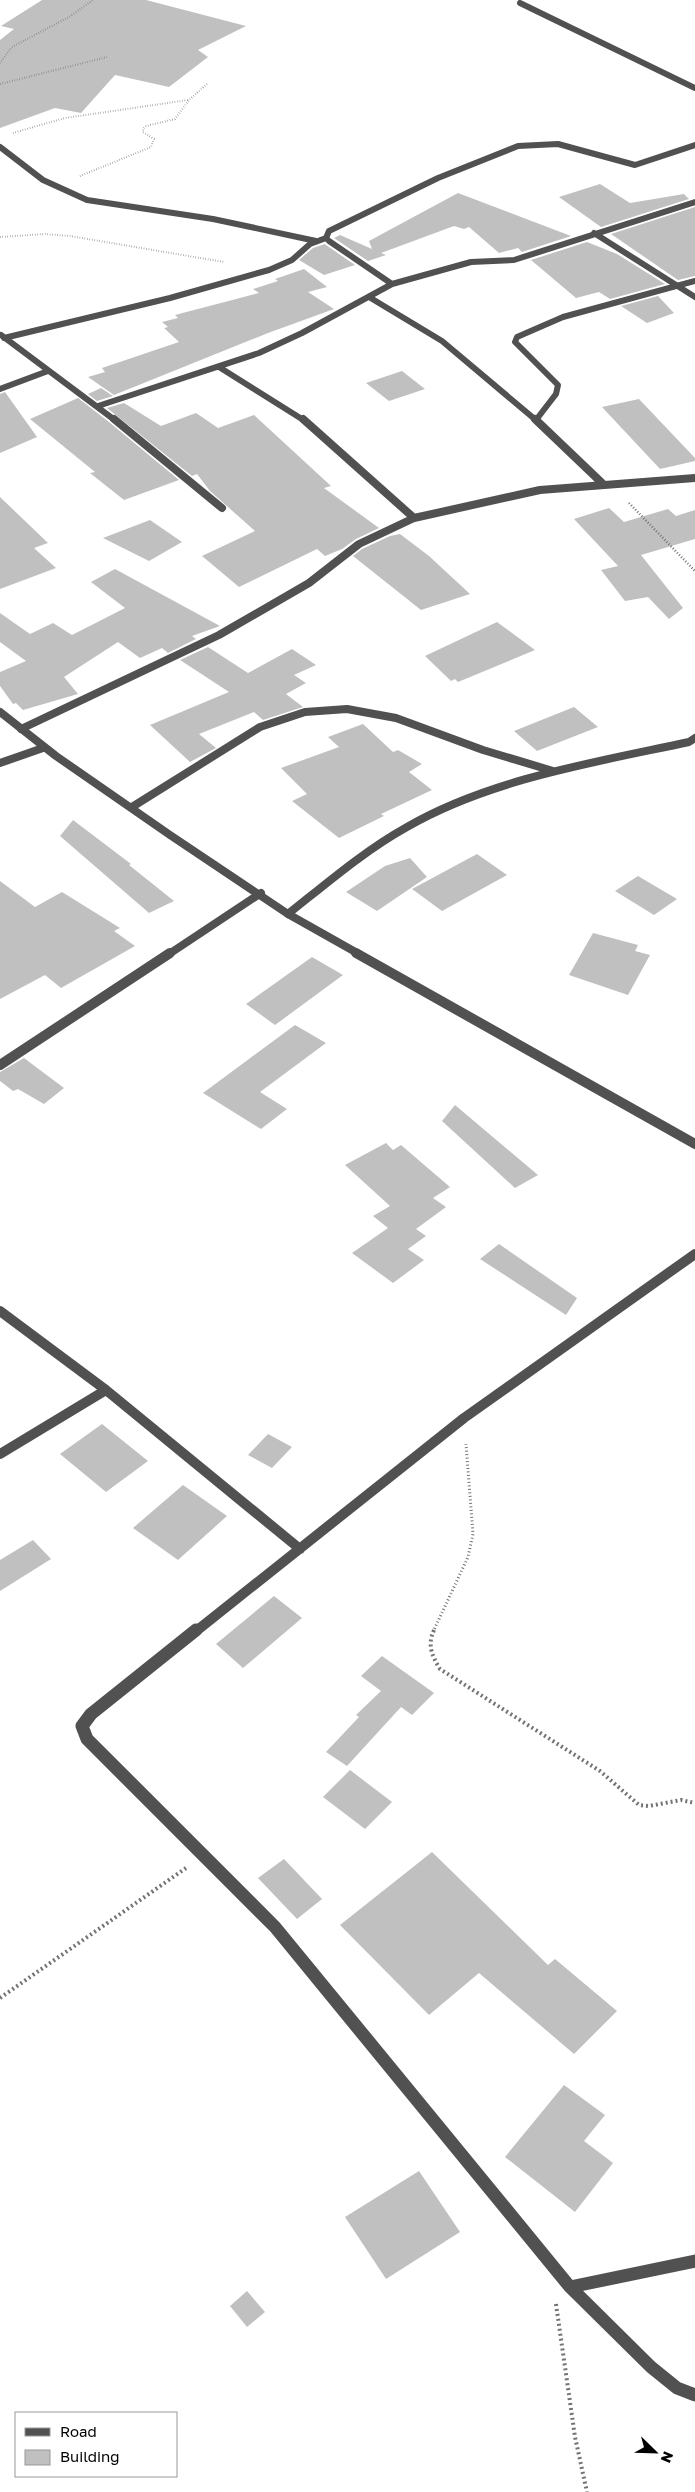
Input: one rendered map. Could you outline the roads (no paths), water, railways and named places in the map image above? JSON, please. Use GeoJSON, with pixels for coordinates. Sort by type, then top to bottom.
{"type":"FeatureCollection","features":[{"type":"Feature","properties":{"kind":"street"},"geometry":{"type":"LineString","coordinates":[[520,3],[695,88]]}},
{"type":"Feature","properties":{"kind":"street"},"geometry":{"type":"LineString","coordinates":[[326,238],[329,231],[336,227],[404,195],[518,146],[558,144],[635,165],[695,145]]}},
{"type":"Feature","properties":{"kind":"street"},"geometry":{"type":"LineString","coordinates":[[0,147],[42,180],[87,200],[213,219],[316,241]]}},
{"type":"Feature","properties":{"kind":"street"},"geometry":{"type":"LineString","coordinates":[[98,406],[259,353],[302,333],[392,284],[471,262],[514,260],[594,232],[695,202]]}},
{"type":"Feature","properties":{"kind":"street"},"geometry":{"type":"LineString","coordinates":[[594,232],[695,297]]}},
{"type":"Feature","properties":{"kind":"street"},"geometry":{"type":"LineString","coordinates":[[2,336],[151,302],[269,270],[292,260],[316,241],[326,238]]}},
{"type":"Feature","properties":{"kind":"street"},"geometry":{"type":"LineString","coordinates":[[326,238],[392,284]]}},
{"type":"Feature","properties":{"kind":"street"},"geometry":{"type":"LineString","coordinates":[[536,420],[556,394],[558,385],[515,342],[517,337],[563,317],[695,281]]}},
{"type":"Feature","properties":{"kind":"street"},"geometry":{"type":"LineString","coordinates":[[369,297],[430,332],[536,420],[606,483]]}},
{"type":"Feature","properties":{"kind":"street"},"geometry":{"type":"LineString","coordinates":[[2,336],[98,406],[222,508]]}},
{"type":"Feature","properties":{"kind":"street"},"geometry":{"type":"LineString","coordinates":[[219,367],[309,423],[414,518]]}},
{"type":"Feature","properties":{"kind":"street"},"geometry":{"type":"LineString","coordinates":[[0,389],[48,371]]}},
{"type":"Feature","properties":{"kind":"street"},"geometry":{"type":"LineString","coordinates":[[21,729],[219,636],[309,583],[359,544],[414,518],[540,490],[606,483],[695,478]]}},
{"type":"Feature","properties":{"kind":"street"},"geometry":{"type":"LineString","coordinates":[[132,808],[260,727],[305,712],[347,709],[396,718],[483,750],[553,771]]}},
{"type":"Feature","properties":{"kind":"street"},"geometry":{"type":"LineString","coordinates":[[0,712],[42,748],[152,823],[261,893],[288,914],[695,1144]]}},
{"type":"Feature","properties":{"kind":"street"},"geometry":{"type":"LineString","coordinates":[[288,914],[363,854],[408,826],[456,803],[553,771],[693,742]]}},
{"type":"Feature","properties":{"kind":"street"},"geometry":{"type":"LineString","coordinates":[[0,762],[42,748]]}},
{"type":"Feature","properties":{"kind":"street"},"geometry":{"type":"LineString","coordinates":[[0,1065],[261,893]]}},
{"type":"Feature","properties":{"kind":"street"},"geometry":{"type":"LineString","coordinates":[[695,1254],[464,1418],[91,1714],[82,1726],[87,1739],[275,1927],[570,2287],[651,2367],[677,2388],[695,2395]]}},
{"type":"Feature","properties":{"kind":"street"},"geometry":{"type":"LineString","coordinates":[[0,1311],[106,1390],[300,1549]]}},
{"type":"Feature","properties":{"kind":"street"},"geometry":{"type":"LineString","coordinates":[[0,1454],[106,1390]]}},
{"type":"Feature","properties":{"kind":"street"},"geometry":{"type":"LineString","coordinates":[[570,2287],[695,2261]]}}]}
